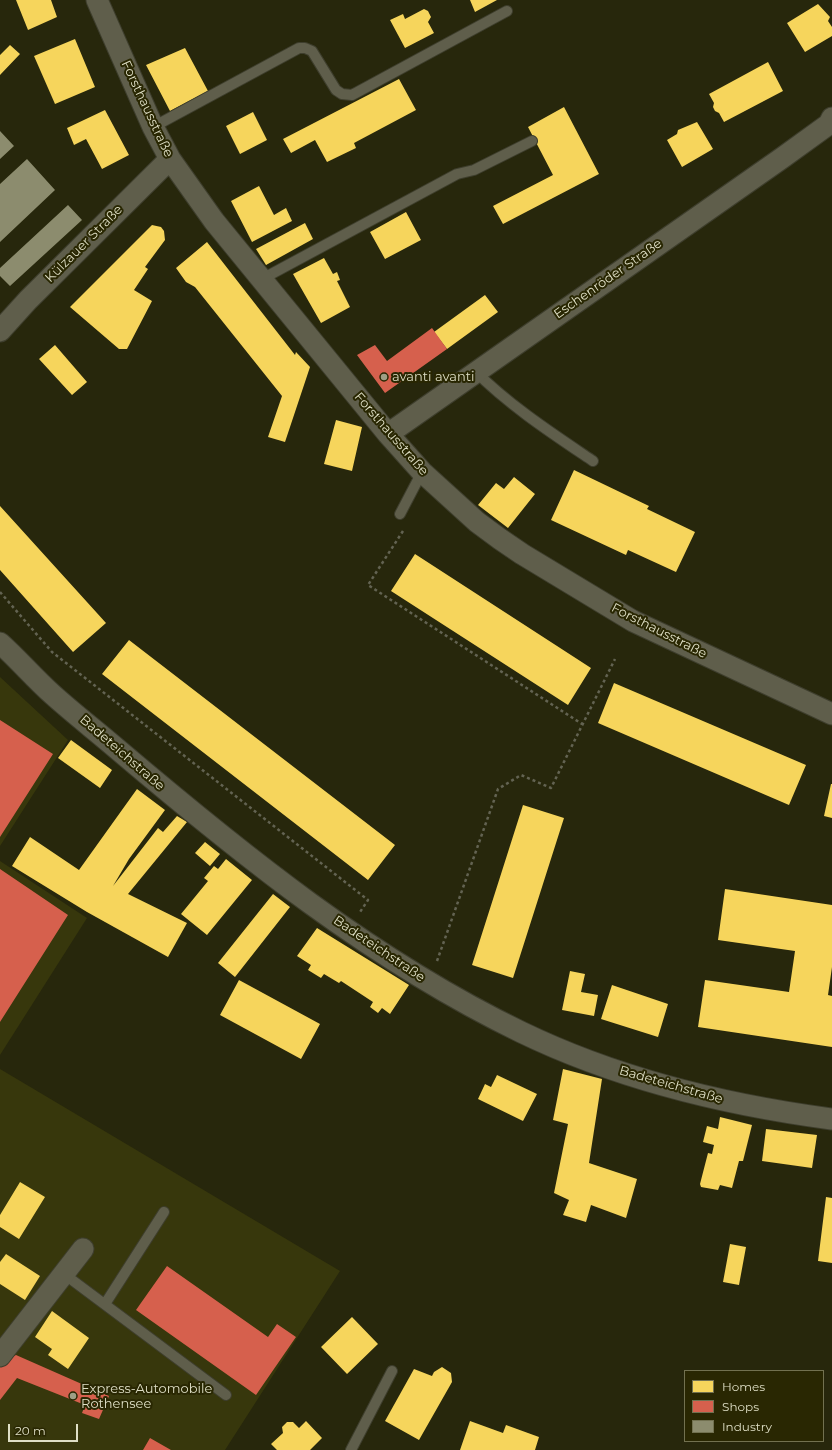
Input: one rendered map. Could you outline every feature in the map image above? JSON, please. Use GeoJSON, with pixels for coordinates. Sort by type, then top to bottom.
{"type":"FeatureCollection","features":[{"type":"Feature","properties":{"kind":"street","name":"Forsthausstraße"},"geometry":{"type":"LineString","coordinates":[[97,0],[153,127],[170,159],[214,221],[388,434],[422,472],[477,522],[500,539],[633,621],[832,714]]}},
{"type":"Feature","properties":{"kind":"street","name":"Eschenröder Straße"},"geometry":{"type":"LineString","coordinates":[[388,434],[831,124]]}},
{"type":"Feature","properties":{"kind":"street","name":"Külzauer Straße"},"geometry":{"type":"LineString","coordinates":[[0,332],[33,295],[170,159]]}},
{"type":"Feature","properties":{"kind":"street","name":"Badeteichstraße"},"geometry":{"type":"LineString","coordinates":[[0,643],[53,695],[164,789],[262,868],[348,929],[424,980],[523,1033],[595,1063],[694,1094],[788,1113],[832,1119]]}},
{"type":"Feature","properties":{"kind":"street"},"geometry":{"type":"LineString","coordinates":[[0,1356],[83,1249]]}},
{"type":"Feature","properties":{"kind":"lane"},"geometry":{"type":"LineString","coordinates":[[153,127],[299,48],[305,48],[312,51],[336,90],[342,94],[352,95],[507,11]]}},
{"type":"Feature","properties":{"kind":"lane"},"geometry":{"type":"LineString","coordinates":[[262,279],[457,174],[474,170],[532,141]]}},
{"type":"Feature","properties":{"kind":"lane"},"geometry":{"type":"LineString","coordinates":[[476,371],[487,383],[541,425],[593,461]]}},
{"type":"Feature","properties":{"kind":"lane"},"geometry":{"type":"LineString","coordinates":[[400,514],[422,472]]}},
{"type":"Feature","properties":{"kind":"lane"},"geometry":{"type":"LineString","coordinates":[[104,1304],[164,1212]]}},
{"type":"Feature","properties":{"kind":"lane"},"geometry":{"type":"LineString","coordinates":[[64,1274],[226,1395]]}},
{"type":"Feature","properties":{"kind":"lane"},"geometry":{"type":"LineString","coordinates":[[351,1450],[392,1370]]}},
{"type":"Feature","properties":{"kind":"path"},"geometry":{"type":"LineString","coordinates":[[400,514],[410,520],[368,585],[582,724]]}},
{"type":"Feature","properties":{"kind":"path"},"geometry":{"type":"LineString","coordinates":[[0,592],[52,652],[368,900],[348,929]]}},
{"type":"Feature","properties":{"kind":"path"},"geometry":{"type":"LineString","coordinates":[[424,980],[436,963],[498,789],[521,775],[551,788],[615,658]]}},
{"type":"Feature","properties":{"kind":"shaded area"},"geometry":{"type":"Polygon","coordinates":[[[0,677],[68,740],[0,846],[0,677]]]}},
{"type":"Feature","properties":{"kind":"shaded area"},"geometry":{"type":"Polygon","coordinates":[[[0,861],[87,918],[0,1055],[0,861]]]}},
{"type":"Feature","properties":{"kind":"shaded area"},"geometry":{"type":"Polygon","coordinates":[[[0,1069],[340,1271],[225,1450],[0,1450],[0,1069]]]}},
{"type":"Feature","properties":{"kind":"building: Homes"},"geometry":{"type":"Polygon","coordinates":[[[16,0],[51,0],[57,17],[28,30],[16,0]]]}},
{"type":"Feature","properties":{"kind":"building: Homes"},"geometry":{"type":"Polygon","coordinates":[[[470,0],[497,0],[475,12],[470,0]]]}},
{"type":"Feature","properties":{"kind":"building: Homes"},"geometry":{"type":"Polygon","coordinates":[[[818,4],[830,17],[828,21],[832,27],[832,36],[805,52],[787,23],[818,4]]]}},
{"type":"Feature","properties":{"kind":"building: Homes"},"geometry":{"type":"Polygon","coordinates":[[[424,9],[428,11],[431,17],[428,22],[434,33],[405,48],[390,20],[403,14],[405,19],[424,9]]]}},
{"type":"Feature","properties":{"kind":"building: Homes"},"geometry":{"type":"Polygon","coordinates":[[[75,39],[95,87],[55,104],[34,56],[75,39]]]}},
{"type":"Feature","properties":{"kind":"building: Homes"},"geometry":{"type":"Polygon","coordinates":[[[10,45],[20,54],[0,75],[0,55],[10,45]]]}},
{"type":"Feature","properties":{"kind":"building: Homes"},"geometry":{"type":"Polygon","coordinates":[[[185,48],[208,91],[170,111],[146,65],[185,48]]]}},
{"type":"Feature","properties":{"kind":"building: Homes"},"geometry":{"type":"Polygon","coordinates":[[[768,62],[783,91],[724,122],[719,113],[715,111],[713,107],[714,103],[709,94],[768,62]]]}},
{"type":"Feature","properties":{"kind":"building: Homes"},"geometry":{"type":"Polygon","coordinates":[[[399,79],[416,110],[354,143],[356,148],[327,162],[315,140],[291,153],[283,139],[399,79]]]}},
{"type":"Feature","properties":{"kind":"building: Homes"},"geometry":{"type":"Polygon","coordinates":[[[564,107],[599,174],[503,224],[493,206],[553,175],[528,127],[564,107]]]}},
{"type":"Feature","properties":{"kind":"building: Homes"},"geometry":{"type":"Polygon","coordinates":[[[105,110],[129,155],[102,169],[86,139],[74,145],[67,128],[105,110]]]}},
{"type":"Feature","properties":{"kind":"building: Homes"},"geometry":{"type":"Polygon","coordinates":[[[253,112],[267,140],[240,154],[226,126],[253,112]]]}},
{"type":"Feature","properties":{"kind":"building: Homes"},"geometry":{"type":"Polygon","coordinates":[[[697,122],[713,149],[682,167],[667,140],[677,134],[678,130],[697,122]]]}},
{"type":"Feature","properties":{"kind":"building: Homes"},"geometry":{"type":"Polygon","coordinates":[[[259,186],[274,215],[286,208],[292,221],[252,242],[231,201],[259,186]]]}},
{"type":"Feature","properties":{"kind":"building: Homes"},"geometry":{"type":"Polygon","coordinates":[[[406,212],[421,240],[385,259],[370,232],[406,212]]]}},
{"type":"Feature","properties":{"kind":"building: Homes"},"geometry":{"type":"Polygon","coordinates":[[[305,223],[313,239],[266,265],[256,249],[305,223]]]}},
{"type":"Feature","properties":{"kind":"building: Homes"},"geometry":{"type":"Polygon","coordinates":[[[152,225],[161,227],[164,231],[165,240],[145,267],[148,269],[134,290],[152,301],[127,349],[119,349],[70,307],[152,225]]]}},
{"type":"Feature","properties":{"kind":"building: Homes"},"geometry":{"type":"Polygon","coordinates":[[[207,242],[295,355],[296,352],[310,367],[285,442],[268,437],[282,396],[195,287],[186,282],[176,268],[207,242]]]}},
{"type":"Feature","properties":{"kind":"building: Homes"},"geometry":{"type":"Polygon","coordinates":[[[324,258],[333,274],[337,272],[340,280],[337,281],[350,307],[321,323],[293,274],[324,258]]]}},
{"type":"Feature","properties":{"kind":"building: Homes"},"geometry":{"type":"Polygon","coordinates":[[[485,295],[498,312],[447,349],[434,332],[485,295]]]}},
{"type":"Feature","properties":{"kind":"building: Homes"},"geometry":{"type":"Polygon","coordinates":[[[55,345],[87,382],[72,395],[39,359],[55,345]]]}},
{"type":"Feature","properties":{"kind":"building: Homes"},"geometry":{"type":"Polygon","coordinates":[[[336,420],[362,427],[352,471],[324,464],[336,420]]]}},
{"type":"Feature","properties":{"kind":"building: Homes"},"geometry":{"type":"Polygon","coordinates":[[[574,470],[649,506],[647,509],[695,532],[676,572],[628,550],[626,555],[551,520],[574,470]]]}},
{"type":"Feature","properties":{"kind":"building: Homes"},"geometry":{"type":"Polygon","coordinates":[[[514,477],[535,494],[508,528],[478,505],[496,483],[504,489],[514,477]]]}},
{"type":"Feature","properties":{"kind":"building: Homes"},"geometry":{"type":"Polygon","coordinates":[[[0,506],[106,623],[73,652],[0,570],[0,506]]]}},
{"type":"Feature","properties":{"kind":"building: Homes"},"geometry":{"type":"Polygon","coordinates":[[[415,554],[591,668],[568,705],[391,591],[415,554]]]}},
{"type":"Feature","properties":{"kind":"building: Homes"},"geometry":{"type":"Polygon","coordinates":[[[129,640],[395,845],[368,880],[102,674],[129,640]]]}},
{"type":"Feature","properties":{"kind":"building: Homes"},"geometry":{"type":"Polygon","coordinates":[[[614,683],[806,765],[789,805],[598,723],[614,683]]]}},
{"type":"Feature","properties":{"kind":"building: Homes"},"geometry":{"type":"Polygon","coordinates":[[[71,740],[112,770],[100,788],[58,758],[71,740]]]}},
{"type":"Feature","properties":{"kind":"building: Homes"},"geometry":{"type":"Polygon","coordinates":[[[832,784],[832,818],[824,816],[832,784]]]}},
{"type":"Feature","properties":{"kind":"building: Homes"},"geometry":{"type":"Polygon","coordinates":[[[137,789],[165,810],[129,859],[113,886],[158,828],[163,832],[177,816],[187,822],[128,894],[187,923],[168,957],[87,912],[12,866],[30,837],[79,870],[137,789]]]}},
{"type":"Feature","properties":{"kind":"building: Homes"},"geometry":{"type":"Polygon","coordinates":[[[523,805],[564,818],[513,978],[472,965],[523,805]]]}},
{"type":"Feature","properties":{"kind":"building: Homes"},"geometry":{"type":"Polygon","coordinates":[[[205,842],[220,854],[210,866],[195,853],[205,842]]]}},
{"type":"Feature","properties":{"kind":"building: Homes"},"geometry":{"type":"Polygon","coordinates":[[[226,859],[252,880],[207,935],[181,914],[208,881],[204,878],[214,866],[218,869],[226,859]]]}},
{"type":"Feature","properties":{"kind":"building: Homes"},"geometry":{"type":"Polygon","coordinates":[[[725,889],[832,905],[832,967],[828,995],[832,996],[832,1047],[698,1027],[705,980],[789,992],[795,951],[718,940],[725,889]]]}},
{"type":"Feature","properties":{"kind":"building: Homes"},"geometry":{"type":"Polygon","coordinates":[[[273,894],[290,907],[235,977],[218,963],[273,894]]]}},
{"type":"Feature","properties":{"kind":"building: Homes"},"geometry":{"type":"Polygon","coordinates":[[[317,928],[409,985],[390,1014],[382,1008],[378,1013],[370,1007],[373,1002],[341,981],[339,983],[324,974],[321,978],[308,970],[311,965],[297,956],[317,928]]]}},
{"type":"Feature","properties":{"kind":"building: Homes"},"geometry":{"type":"Polygon","coordinates":[[[570,971],[585,974],[581,992],[598,995],[594,1016],[562,1010],[570,971]]]}},
{"type":"Feature","properties":{"kind":"building: Homes"},"geometry":{"type":"Polygon","coordinates":[[[239,980],[320,1024],[301,1059],[220,1015],[239,980]]]}},
{"type":"Feature","properties":{"kind":"building: Homes"},"geometry":{"type":"Polygon","coordinates":[[[612,985],[668,1004],[658,1037],[601,1019],[612,985]]]}},
{"type":"Feature","properties":{"kind":"building: Homes"},"geometry":{"type":"Polygon","coordinates":[[[563,1069],[602,1079],[589,1163],[637,1179],[626,1218],[591,1205],[586,1222],[563,1215],[569,1200],[554,1193],[568,1124],[553,1120],[563,1069]]]}},
{"type":"Feature","properties":{"kind":"building: Homes"},"geometry":{"type":"Polygon","coordinates":[[[497,1075],[537,1094],[523,1121],[478,1099],[485,1084],[491,1087],[497,1075]]]}},
{"type":"Feature","properties":{"kind":"building: Homes"},"geometry":{"type":"Polygon","coordinates":[[[720,1117],[752,1125],[743,1161],[739,1161],[732,1188],[720,1185],[718,1190],[701,1187],[700,1184],[708,1153],[712,1154],[714,1145],[703,1142],[707,1126],[718,1129],[720,1117]]]}},
{"type":"Feature","properties":{"kind":"building: Homes"},"geometry":{"type":"Polygon","coordinates":[[[766,1129],[817,1135],[812,1168],[762,1161],[766,1129]]]}},
{"type":"Feature","properties":{"kind":"building: Homes"},"geometry":{"type":"Polygon","coordinates":[[[20,1182],[45,1197],[19,1239],[0,1227],[0,1215],[20,1182]]]}},
{"type":"Feature","properties":{"kind":"building: Homes"},"geometry":{"type":"Polygon","coordinates":[[[826,1197],[832,1198],[832,1263],[818,1261],[826,1197]]]}},
{"type":"Feature","properties":{"kind":"building: Homes"},"geometry":{"type":"Polygon","coordinates":[[[730,1244],[746,1247],[739,1285],[723,1282],[730,1244]]]}},
{"type":"Feature","properties":{"kind":"building: Homes"},"geometry":{"type":"Polygon","coordinates":[[[6,1254],[40,1276],[25,1300],[0,1284],[0,1262],[6,1254]]]}},
{"type":"Feature","properties":{"kind":"building: Homes"},"geometry":{"type":"Polygon","coordinates":[[[52,1311],[89,1338],[68,1369],[48,1355],[52,1349],[35,1337],[52,1311]]]}},
{"type":"Feature","properties":{"kind":"building: Homes"},"geometry":{"type":"Polygon","coordinates":[[[352,1317],[378,1344],[347,1374],[321,1347],[352,1317]]]}},
{"type":"Feature","properties":{"kind":"building: Homes"},"geometry":{"type":"Polygon","coordinates":[[[442,1367],[451,1373],[452,1382],[419,1440],[385,1421],[414,1369],[432,1376],[434,1372],[442,1367]]]}},
{"type":"Feature","properties":{"kind":"building: Homes"},"geometry":{"type":"Polygon","coordinates":[[[306,1421],[322,1438],[310,1450],[277,1450],[271,1444],[283,1433],[282,1427],[287,1422],[293,1422],[299,1428],[306,1421]]]}},
{"type":"Feature","properties":{"kind":"building: Homes"},"geometry":{"type":"Polygon","coordinates":[[[470,1421],[503,1433],[506,1425],[539,1437],[535,1450],[460,1450],[470,1421]]]}},
{"type":"Feature","properties":{"kind":"building: Shops"},"geometry":{"type":"Polygon","coordinates":[[[432,328],[447,349],[385,393],[357,355],[375,345],[387,361],[432,328]]]}},
{"type":"Feature","properties":{"kind":"building: Shops"},"geometry":{"type":"Polygon","coordinates":[[[0,720],[53,754],[0,837],[0,720]]]}},
{"type":"Feature","properties":{"kind":"building: Shops"},"geometry":{"type":"Polygon","coordinates":[[[0,869],[68,915],[0,1022],[0,869]]]}},
{"type":"Feature","properties":{"kind":"building: Shops"},"geometry":{"type":"Polygon","coordinates":[[[167,1266],[268,1337],[277,1324],[296,1337],[256,1395],[136,1310],[167,1266]]]}},
{"type":"Feature","properties":{"kind":"building: Shops"},"geometry":{"type":"Polygon","coordinates":[[[16,1355],[109,1396],[99,1419],[82,1413],[85,1405],[17,1378],[0,1400],[0,1366],[5,1360],[16,1355]]]}},
{"type":"Feature","properties":{"kind":"building: Shops"},"geometry":{"type":"Polygon","coordinates":[[[150,1438],[171,1450],[143,1450],[150,1438]]]}},
{"type":"Feature","properties":{"kind":"building: Industry"},"geometry":{"type":"Polygon","coordinates":[[[0,131],[14,146],[0,159],[0,131]]]}},
{"type":"Feature","properties":{"kind":"building: Industry"},"geometry":{"type":"Polygon","coordinates":[[[27,159],[55,190],[0,242],[0,184],[27,159]]]}},
{"type":"Feature","properties":{"kind":"building: Industry"},"geometry":{"type":"Polygon","coordinates":[[[68,205],[82,220],[10,286],[0,276],[0,268],[68,205]]]}},
{"type":"Feature","properties":{"kind":"place","name":"avanti avanti"},"geometry":{"type":"Point","coordinates":[384,377]}},
{"type":"Feature","properties":{"kind":"place","name":"Express-Automobile Rothensee"},"geometry":{"type":"Point","coordinates":[73,1396]}}]}
